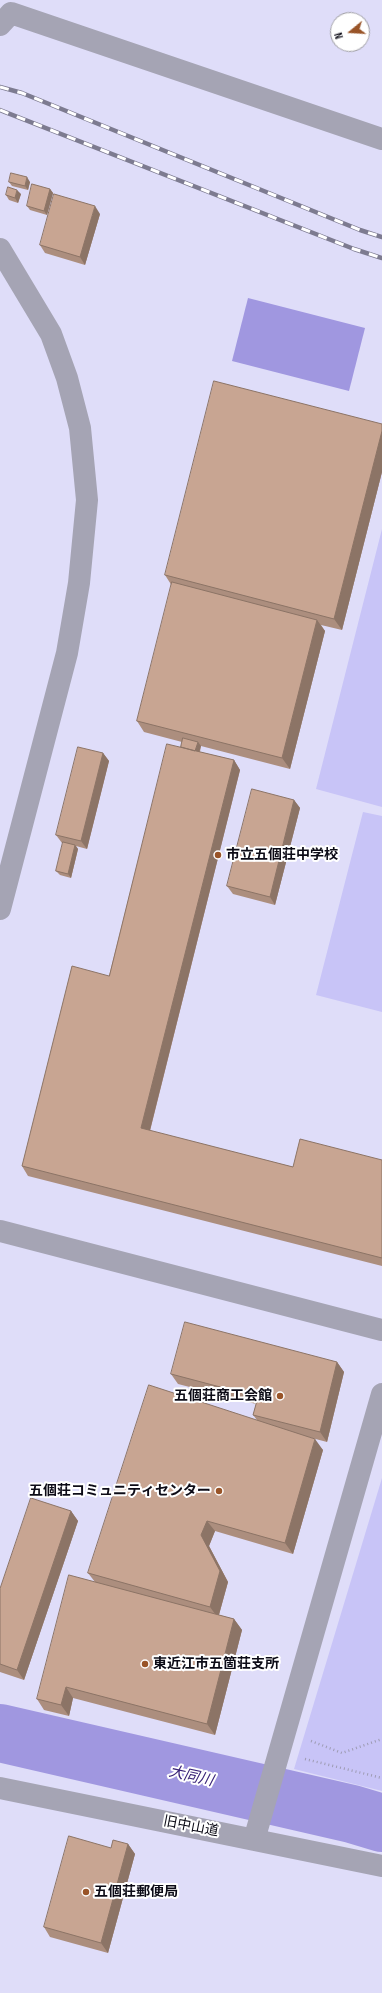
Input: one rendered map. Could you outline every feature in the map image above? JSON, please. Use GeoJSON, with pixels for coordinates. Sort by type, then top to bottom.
{"type":"FeatureCollection","features":[{"type":"Feature","properties":{"kind":"street"},"geometry":{"type":"LineString","coordinates":[[0,25],[11,13],[382,139]]}},
{"type":"Feature","properties":{"kind":"street"},"geometry":{"type":"LineString","coordinates":[[0,249],[51,334],[67,378],[80,428],[87,500],[79,583],[67,653],[0,909]]}},
{"type":"Feature","properties":{"kind":"street"},"geometry":{"type":"LineString","coordinates":[[0,1231],[382,1330]]}},
{"type":"Feature","properties":{"kind":"street"},"geometry":{"type":"LineString","coordinates":[[256,1831],[382,1394]]}},
{"type":"Feature","properties":{"kind":"street","name":"旧中山道"},"geometry":{"type":"LineString","coordinates":[[0,1788],[256,1831],[382,1866]]}},
{"type":"Feature","properties":{"kind":"path"},"geometry":{"type":"LineString","coordinates":[[279,1749],[342,1752],[382,1739]]}},
{"type":"Feature","properties":{"kind":"path"},"geometry":{"type":"LineString","coordinates":[[279,1749],[302,1758],[382,1778]]}},
{"type":"Feature","properties":{"kind":"shaded area"},"geometry":{"type":"Polygon","coordinates":[[[248,298],[365,328],[349,391],[232,361],[248,298]]]}},
{"type":"Feature","properties":{"kind":"shaded area"},"geometry":{"type":"Polygon","coordinates":[[[382,529],[382,807],[316,789],[382,529]]]}},
{"type":"Feature","properties":{"kind":"shaded area"},"geometry":{"type":"Polygon","coordinates":[[[363,812],[382,816],[382,1012],[316,995],[363,812]]]}},
{"type":"Feature","properties":{"kind":"shaded area"},"geometry":{"type":"Polygon","coordinates":[[[382,1478],[382,1791],[294,1769],[382,1478]]]}},
{"type":"Feature","properties":{"kind":"building"},"geometry":{"type":"Polygon","coordinates":[[[11,173],[27,177],[25,186],[9,182],[11,173]]]}},
{"type":"Feature","properties":{"kind":"building"},"geometry":{"type":"Polygon","coordinates":[[[32,184],[50,189],[44,211],[27,206],[32,184]]]}},
{"type":"Feature","properties":{"kind":"building"},"geometry":{"type":"Polygon","coordinates":[[[8,187],[17,190],[15,198],[6,195],[8,187]]]}},
{"type":"Feature","properties":{"kind":"building"},"geometry":{"type":"Polygon","coordinates":[[[54,194],[95,206],[80,257],[40,245],[54,194]]]}},
{"type":"Feature","properties":{"kind":"building"},"geometry":{"type":"Polygon","coordinates":[[[214,381],[382,424],[382,431],[334,619],[165,575],[214,381]]]}},
{"type":"Feature","properties":{"kind":"building"},"geometry":{"type":"Polygon","coordinates":[[[172,582],[317,620],[282,758],[137,721],[172,582]]]}},
{"type":"Feature","properties":{"kind":"building"},"geometry":{"type":"Polygon","coordinates":[[[183,738],[198,742],[195,751],[181,747],[183,738]]]}},
{"type":"Feature","properties":{"kind":"building","name":"市立五個荘中学校"},"geometry":{"type":"Polygon","coordinates":[[[167,744],[234,760],[141,1128],[293,1167],[300,1139],[382,1160],[382,1258],[22,1166],[72,966],[109,976],[167,744]]]}},
{"type":"Feature","properties":{"kind":"building"},"geometry":{"type":"Polygon","coordinates":[[[78,747],[103,753],[81,841],[56,835],[78,747]]]}},
{"type":"Feature","properties":{"kind":"building"},"geometry":{"type":"Polygon","coordinates":[[[252,789],[294,800],[270,897],[227,886],[252,789]]]}},
{"type":"Feature","properties":{"kind":"building"},"geometry":{"type":"Polygon","coordinates":[[[63,842],[75,845],[68,874],[56,871],[63,842]]]}},
{"type":"Feature","properties":{"kind":"building","name":"五個荘商工会館"},"geometry":{"type":"Polygon","coordinates":[[[185,1322],[337,1362],[320,1432],[253,1415],[258,1397],[171,1374],[185,1322]]]}},
{"type":"Feature","properties":{"kind":"building","name":"五個荘コミュニティセンター"},"geometry":{"type":"Polygon","coordinates":[[[149,1385],[315,1439],[285,1543],[207,1521],[201,1535],[220,1571],[210,1607],[88,1573],[149,1385]]]}},
{"type":"Feature","properties":{"kind":"building"},"geometry":{"type":"Polygon","coordinates":[[[31,1498],[71,1511],[17,1670],[0,1664],[0,1589],[31,1498]]]}},
{"type":"Feature","properties":{"kind":"building","name":"東近江市五箇荘支所"},"geometry":{"type":"Polygon","coordinates":[[[69,1575],[234,1619],[207,1724],[66,1687],[61,1705],[37,1699],[69,1575]]]}},
{"type":"Feature","properties":{"kind":"building"},"geometry":{"type":"Polygon","coordinates":[[[69,1836],[111,1848],[113,1840],[128,1844],[101,1943],[44,1927],[69,1836]]]}},
{"type":"Feature","properties":{"kind":"waterway","name":"大同川"},"geometry":{"type":"LineString","coordinates":[[0,1733],[352,1814],[382,1823]]}},
{"type":"Feature","properties":{"kind":"railway"},"geometry":{"type":"LineString","coordinates":[[0,87],[22,93],[360,230],[382,237]]}},
{"type":"Feature","properties":{"kind":"railway"},"geometry":{"type":"LineString","coordinates":[[0,110],[354,249],[382,258]]}},
{"type":"Feature","properties":{"kind":"place","name":"市立五個荘中学校"},"geometry":{"type":"Point","coordinates":[218,855]}},
{"type":"Feature","properties":{"kind":"place","name":"五個荘商工会館"},"geometry":{"type":"Point","coordinates":[280,1396]}},
{"type":"Feature","properties":{"kind":"place","name":"五個荘コミュニティセンター"},"geometry":{"type":"Point","coordinates":[219,1491]}},
{"type":"Feature","properties":{"kind":"place","name":"東近江市五箇荘支所"},"geometry":{"type":"Point","coordinates":[145,1664]}},
{"type":"Feature","properties":{"kind":"place","name":"五個荘郵便局"},"geometry":{"type":"Point","coordinates":[86,1892]}}]}
